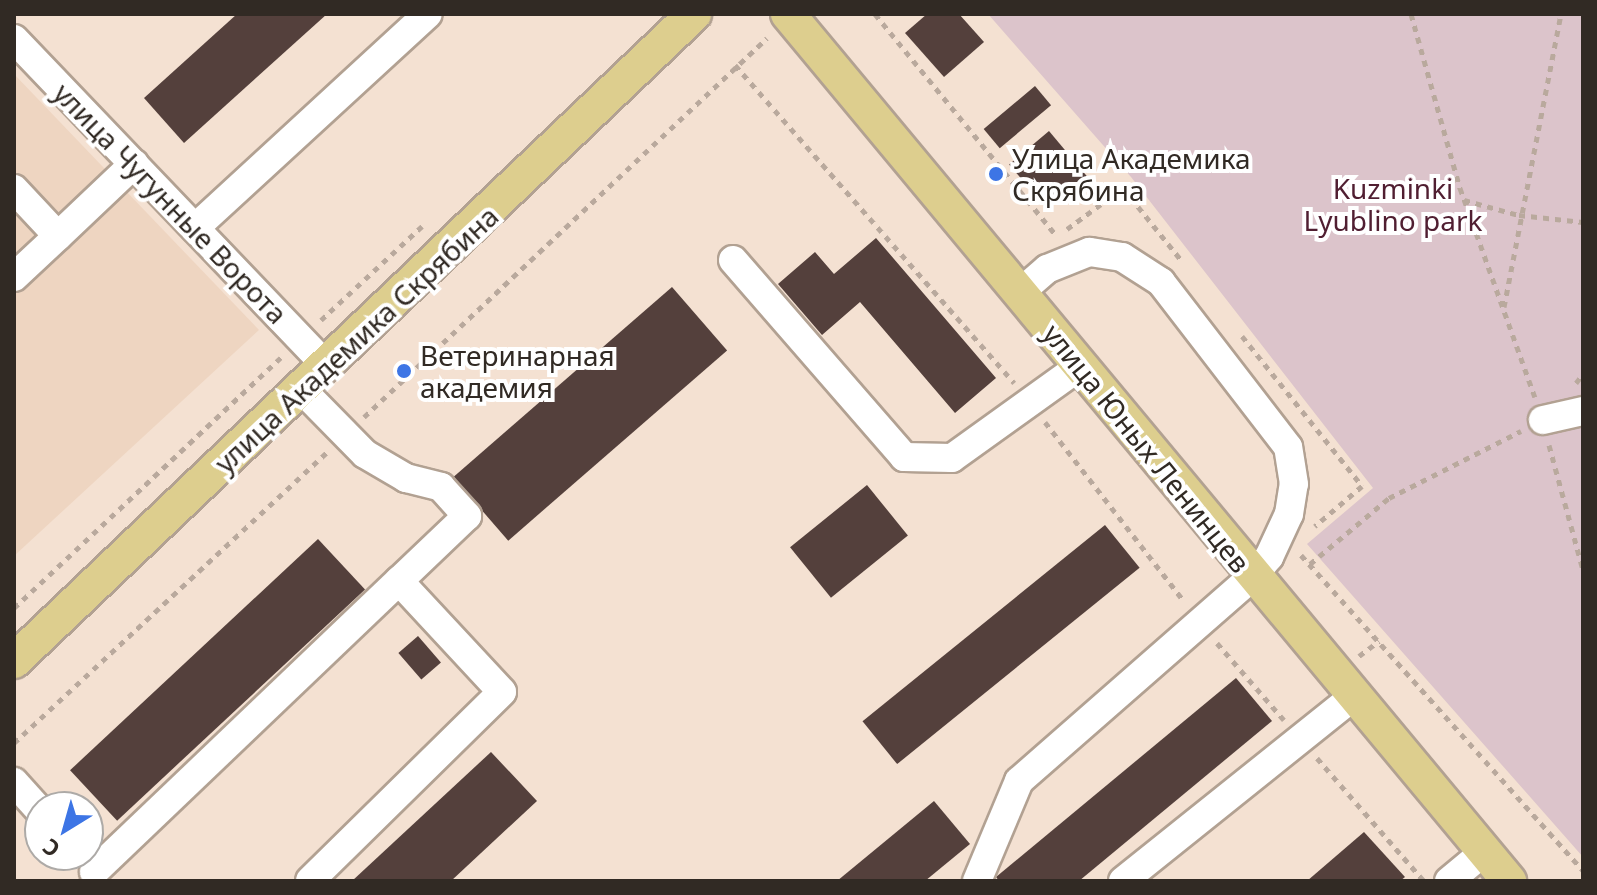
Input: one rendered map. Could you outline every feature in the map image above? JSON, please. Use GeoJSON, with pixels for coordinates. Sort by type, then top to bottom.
{"type":"FeatureCollection","features":[{"type":"Feature","properties":{"kind":"main road","name":"улица Академика Скрябина"},"geometry":{"type":"LineString","coordinates":[[14,661],[303,391],[694,14]]}},
{"type":"Feature","properties":{"kind":"main road","name":"улица Юных Ленинцев"},"geometry":{"type":"LineString","coordinates":[[790,16],[1509,881]]}},
{"type":"Feature","properties":{"kind":"street"},"geometry":{"type":"LineString","coordinates":[[195,228],[428,14]]}},
{"type":"Feature","properties":{"kind":"street","name":"улица Чугунные Ворота"},"geometry":{"type":"LineString","coordinates":[[14,39],[327,367]]}},
{"type":"Feature","properties":{"kind":"street"},"geometry":{"type":"LineString","coordinates":[[14,277],[134,164]]}},
{"type":"Feature","properties":{"kind":"street"},"geometry":{"type":"LineString","coordinates":[[14,189],[58,236]]}},
{"type":"Feature","properties":{"kind":"street"},"geometry":{"type":"LineString","coordinates":[[974,880],[1019,781],[1253,576],[1269,557],[1289,514],[1294,484],[1288,447],[1161,282],[1122,257],[1089,252],[1047,269],[1019,293]]}},
{"type":"Feature","properties":{"kind":"street"},"geometry":{"type":"LineString","coordinates":[[733,260],[904,457],[952,458],[1080,366]]}},
{"type":"Feature","properties":{"kind":"street"},"geometry":{"type":"LineString","coordinates":[[104,858],[467,516],[441,487],[406,478],[365,454],[303,391]]}},
{"type":"Feature","properties":{"kind":"street"},"geometry":{"type":"LineString","coordinates":[[1543,420],[1583,411]]}},
{"type":"Feature","properties":{"kind":"street"},"geometry":{"type":"LineString","coordinates":[[310,881],[502,692],[399,581]]}},
{"type":"Feature","properties":{"kind":"street"},"geometry":{"type":"LineString","coordinates":[[1123,881],[1353,697]]}},
{"type":"Feature","properties":{"kind":"street"},"geometry":{"type":"LineString","coordinates":[[1449,881],[1484,852]]}},
{"type":"Feature","properties":{"kind":"path"},"geometry":{"type":"LineString","coordinates":[[1411,14],[1464,200],[1543,420],[1583,570]]}},
{"type":"Feature","properties":{"kind":"path"},"geometry":{"type":"LineString","coordinates":[[1504,312],[1519,215],[1561,14]]}},
{"type":"Feature","properties":{"kind":"path"},"geometry":{"type":"LineString","coordinates":[[14,743],[790,16]]}},
{"type":"Feature","properties":{"kind":"path"},"geometry":{"type":"LineString","coordinates":[[735,65],[1029,402],[1201,622]]}},
{"type":"Feature","properties":{"kind":"path"},"geometry":{"type":"LineString","coordinates":[[1464,200],[1519,215],[1583,222]]}},
{"type":"Feature","properties":{"kind":"path"},"geometry":{"type":"LineString","coordinates":[[14,608],[429,220]]}},
{"type":"Feature","properties":{"kind":"path"},"geometry":{"type":"LineString","coordinates":[[1310,564],[1389,498],[1543,420],[1583,374]]}},
{"type":"Feature","properties":{"kind":"path"},"geometry":{"type":"LineString","coordinates":[[1293,545],[1583,870]]}},
{"type":"Feature","properties":{"kind":"shaded area"},"geometry":{"type":"Polygon","coordinates":[[[14,74],[259,330],[14,556],[14,74]]]}},
{"type":"Feature","properties":{"kind":"green space","name":"Kuzminki Lyublino park"},"geometry":{"type":"Polygon","coordinates":[[[988,14],[1583,14],[1583,857],[1307,544],[1373,488],[1131,177],[988,14]]]}},
{"type":"Feature","properties":{"kind":"building"},"geometry":{"type":"Polygon","coordinates":[[[237,14],[327,14],[184,143],[144,98],[237,14]]]}},
{"type":"Feature","properties":{"kind":"building"},"geometry":{"type":"Polygon","coordinates":[[[927,14],[959,14],[984,42],[944,77],[905,33],[927,14]]]}},
{"type":"Feature","properties":{"kind":"building"},"geometry":{"type":"Polygon","coordinates":[[[1035,86],[1051,105],[1000,148],[984,129],[1035,86]]]}},
{"type":"Feature","properties":{"kind":"building"},"geometry":{"type":"Polygon","coordinates":[[[1049,131],[1087,176],[1047,210],[1009,164],[1049,131]]]}},
{"type":"Feature","properties":{"kind":"building"},"geometry":{"type":"Polygon","coordinates":[[[876,238],[996,378],[955,413],[860,302],[822,335],[778,284],[815,252],[834,274],[876,238]]]}},
{"type":"Feature","properties":{"kind":"building"},"geometry":{"type":"Polygon","coordinates":[[[672,287],[727,350],[508,541],[453,477],[672,287]]]}},
{"type":"Feature","properties":{"kind":"building"},"geometry":{"type":"Polygon","coordinates":[[[867,485],[908,536],[831,598],[790,547],[867,485]]]}},
{"type":"Feature","properties":{"kind":"building"},"geometry":{"type":"Polygon","coordinates":[[[1105,525],[1140,568],[897,764],[863,721],[1105,525]]]}},
{"type":"Feature","properties":{"kind":"building"},"geometry":{"type":"Polygon","coordinates":[[[318,539],[365,589],[117,821],[104,807],[104,791],[89,791],[70,770],[318,539]]]}},
{"type":"Feature","properties":{"kind":"building"},"geometry":{"type":"Polygon","coordinates":[[[418,636],[441,662],[421,679],[398,653],[418,636]]]}},
{"type":"Feature","properties":{"kind":"building"},"geometry":{"type":"Polygon","coordinates":[[[1236,678],[1272,721],[1079,881],[999,881],[996,877],[1236,678]]]}},
{"type":"Feature","properties":{"kind":"building"},"geometry":{"type":"Polygon","coordinates":[[[491,752],[537,801],[451,881],[352,881],[491,752]]]}},
{"type":"Feature","properties":{"kind":"building"},"geometry":{"type":"Polygon","coordinates":[[[934,801],[970,844],[925,881],[837,881],[934,801]]]}},
{"type":"Feature","properties":{"kind":"building"},"geometry":{"type":"Polygon","coordinates":[[[1364,832],[1405,877],[1400,881],[1307,881],[1364,832]]]}},
{"type":"Feature","properties":{"kind":"place","name":"Улица Академика Скрябина"},"geometry":{"type":"Point","coordinates":[996,174]}},
{"type":"Feature","properties":{"kind":"place","name":"Ветеринарная академия"},"geometry":{"type":"Point","coordinates":[404,371]}}]}
